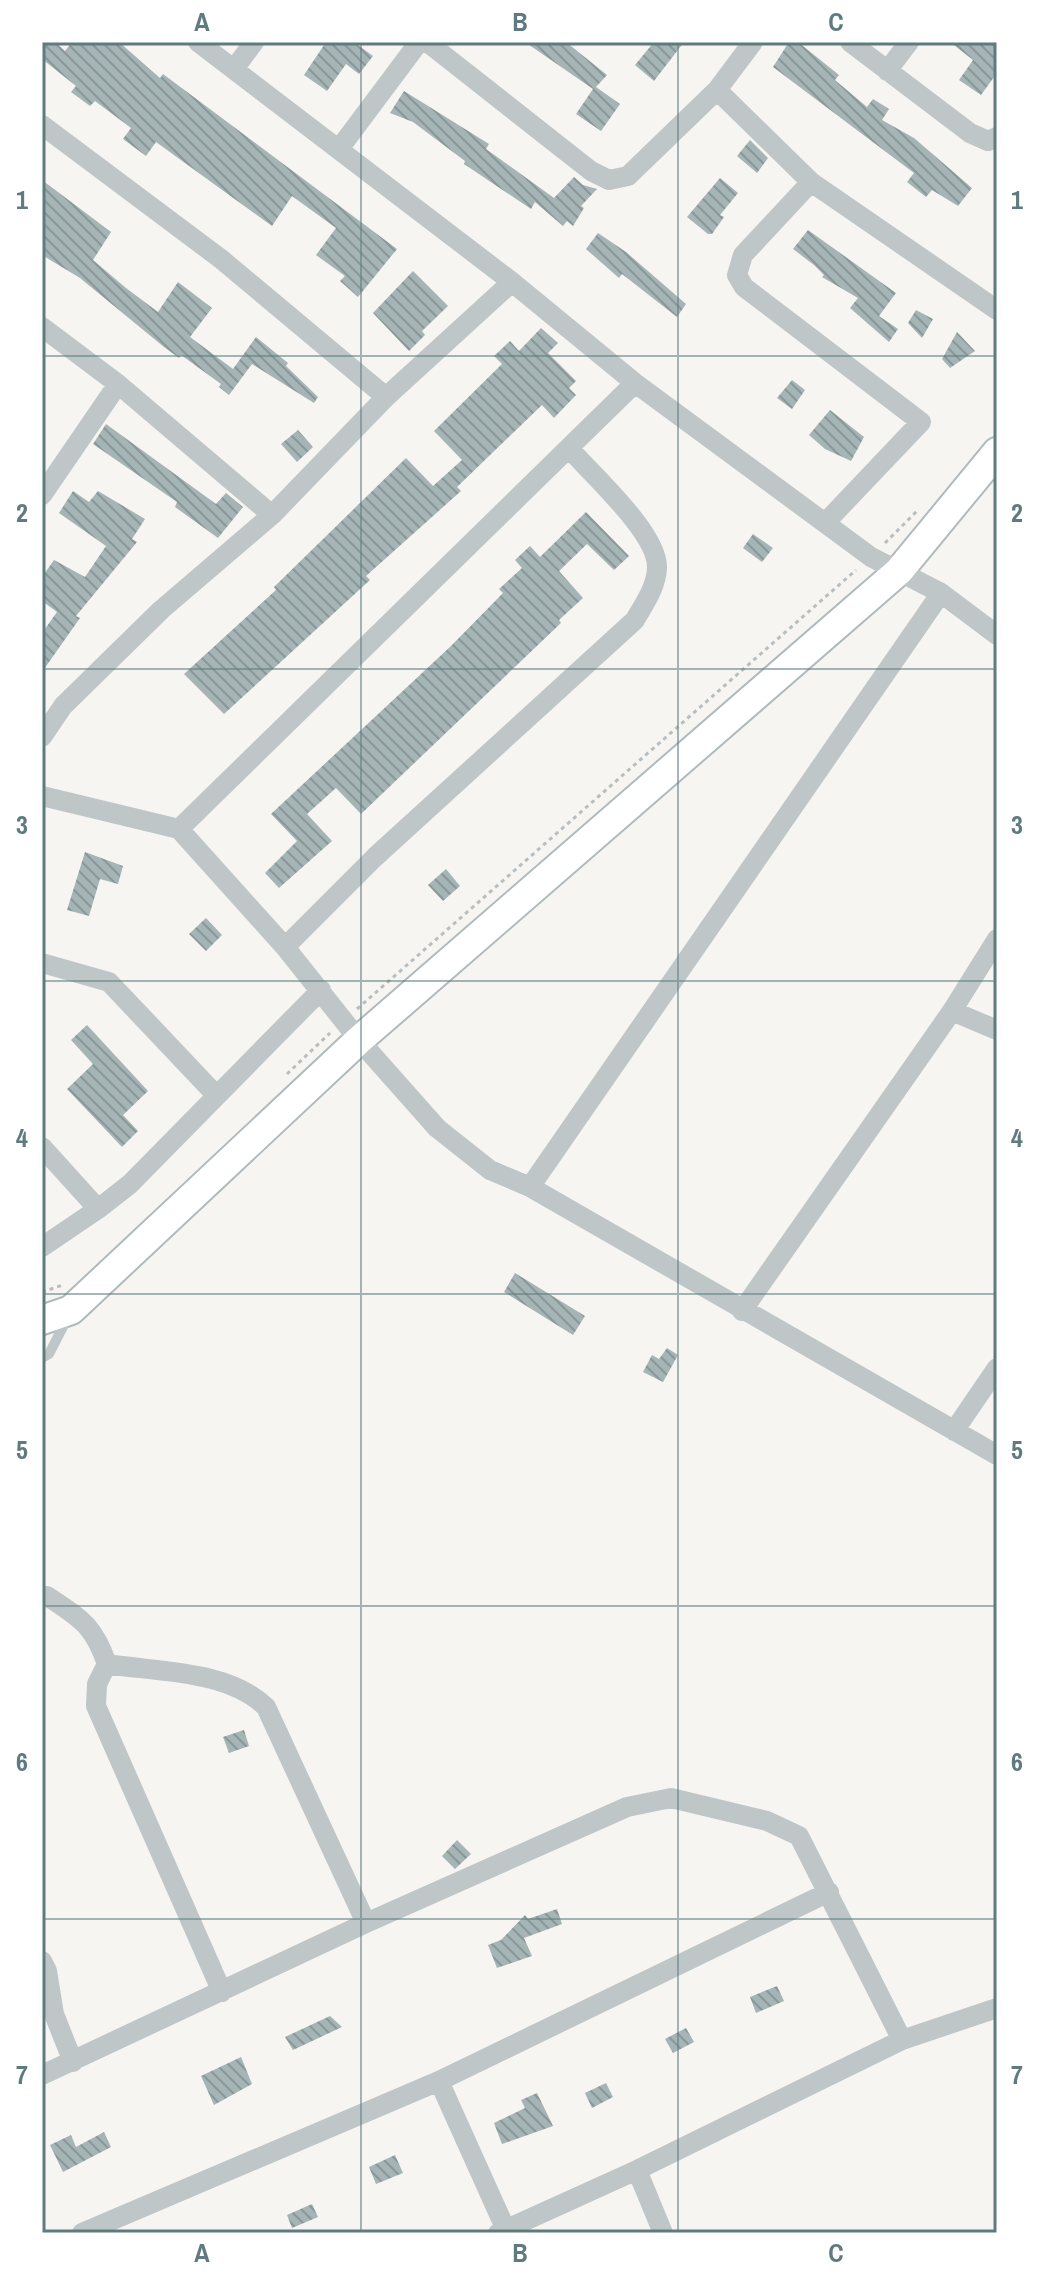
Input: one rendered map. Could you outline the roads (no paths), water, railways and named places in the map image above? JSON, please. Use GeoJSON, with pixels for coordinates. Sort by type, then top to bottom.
{"type":"FeatureCollection","features":[{"type":"Feature","properties":{"kind":"street"},"geometry":{"type":"LineString","coordinates":[[198,42],[512,282],[635,383],[871,557],[941,593],[997,635]]}},
{"type":"Feature","properties":{"kind":"street"},"geometry":{"type":"LineString","coordinates":[[234,69],[254,42]]}},
{"type":"Feature","properties":{"kind":"street"},"geometry":{"type":"LineString","coordinates":[[339,149],[419,42]]}},
{"type":"Feature","properties":{"kind":"street"},"geometry":{"type":"LineString","coordinates":[[427,42],[591,171],[609,180],[628,176],[717,90],[753,42]]}},
{"type":"Feature","properties":{"kind":"street"},"geometry":{"type":"LineString","coordinates":[[850,42],[970,133],[988,141],[997,137]]}},
{"type":"Feature","properties":{"kind":"street"},"geometry":{"type":"LineString","coordinates":[[887,71],[909,42]]}},
{"type":"Feature","properties":{"kind":"street"},"geometry":{"type":"LineString","coordinates":[[717,90],[811,182],[997,310]]}},
{"type":"Feature","properties":{"kind":"street"},"geometry":{"type":"LineString","coordinates":[[42,125],[221,259],[386,397]]}},
{"type":"Feature","properties":{"kind":"street"},"geometry":{"type":"LineString","coordinates":[[811,182],[743,255],[737,275],[744,287],[921,422],[825,523]]}},
{"type":"Feature","properties":{"kind":"street"},"geometry":{"type":"LineString","coordinates":[[42,737],[63,706],[161,610],[272,515],[386,397],[512,282]]}},
{"type":"Feature","properties":{"kind":"street"},"geometry":{"type":"LineString","coordinates":[[42,327],[118,384],[272,515]]}},
{"type":"Feature","properties":{"kind":"street"},"geometry":{"type":"LineString","coordinates":[[179,829],[635,383]]}},
{"type":"Feature","properties":{"kind":"street"},"geometry":{"type":"LineString","coordinates":[[42,495],[118,384]]}},
{"type":"Feature","properties":{"kind":"street"},"geometry":{"type":"LineString","coordinates":[[285,947],[501,740],[635,620],[651,592],[657,566],[649,538],[569,448]]}},
{"type":"Feature","properties":{"kind":"street"},"geometry":{"type":"LineString","coordinates":[[42,1320],[71,1310],[359,1040],[899,571],[997,452]]}},
{"type":"Feature","properties":{"kind":"street"},"geometry":{"type":"LineString","coordinates":[[530,1187],[941,593]]}},
{"type":"Feature","properties":{"kind":"street"},"geometry":{"type":"LineString","coordinates":[[42,796],[179,829],[285,947],[359,1040],[437,1128],[490,1170],[530,1187],[997,1455]]}},
{"type":"Feature","properties":{"kind":"street"},"geometry":{"type":"LineString","coordinates":[[742,1311],[952,1011],[997,939]]}},
{"type":"Feature","properties":{"kind":"street"},"geometry":{"type":"LineString","coordinates":[[42,963],[109,982],[215,1094]]}},
{"type":"Feature","properties":{"kind":"street"},"geometry":{"type":"LineString","coordinates":[[42,1247],[130,1184],[215,1094],[321,990]]}},
{"type":"Feature","properties":{"kind":"street"},"geometry":{"type":"LineString","coordinates":[[952,1011],[997,1030]]}},
{"type":"Feature","properties":{"kind":"street"},"geometry":{"type":"LineString","coordinates":[[42,1147],[98,1209]]}},
{"type":"Feature","properties":{"kind":"street"},"geometry":{"type":"LineString","coordinates":[[954,1431],[997,1368]]}},
{"type":"Feature","properties":{"kind":"street"},"geometry":{"type":"LineString","coordinates":[[42,1596],[47,1596],[88,1624],[97,1635],[107,1664],[97,1684],[96,1706],[222,1992]]}},
{"type":"Feature","properties":{"kind":"street"},"geometry":{"type":"LineString","coordinates":[[107,1664],[231,1683],[252,1693],[266,1707],[366,1923]]}},
{"type":"Feature","properties":{"kind":"street"},"geometry":{"type":"LineString","coordinates":[[42,2075],[366,1923],[627,1807],[671,1798],[785,1827],[799,1836],[902,2040]]}},
{"type":"Feature","properties":{"kind":"street"},"geometry":{"type":"LineString","coordinates":[[82,2233],[439,2081],[829,1892]]}},
{"type":"Feature","properties":{"kind":"street"},"geometry":{"type":"LineString","coordinates":[[42,1961],[47,1971],[54,2014],[73,2062]]}},
{"type":"Feature","properties":{"kind":"street"},"geometry":{"type":"LineString","coordinates":[[439,2081],[502,2231],[637,2170],[902,2040],[997,2008]]}},
{"type":"Feature","properties":{"kind":"street"},"geometry":{"type":"LineString","coordinates":[[637,2170],[663,2233]]}},
{"type":"Feature","properties":{"kind":"lane"},"geometry":{"type":"LineString","coordinates":[[42,1358],[49,1354],[71,1310]]}}]}
